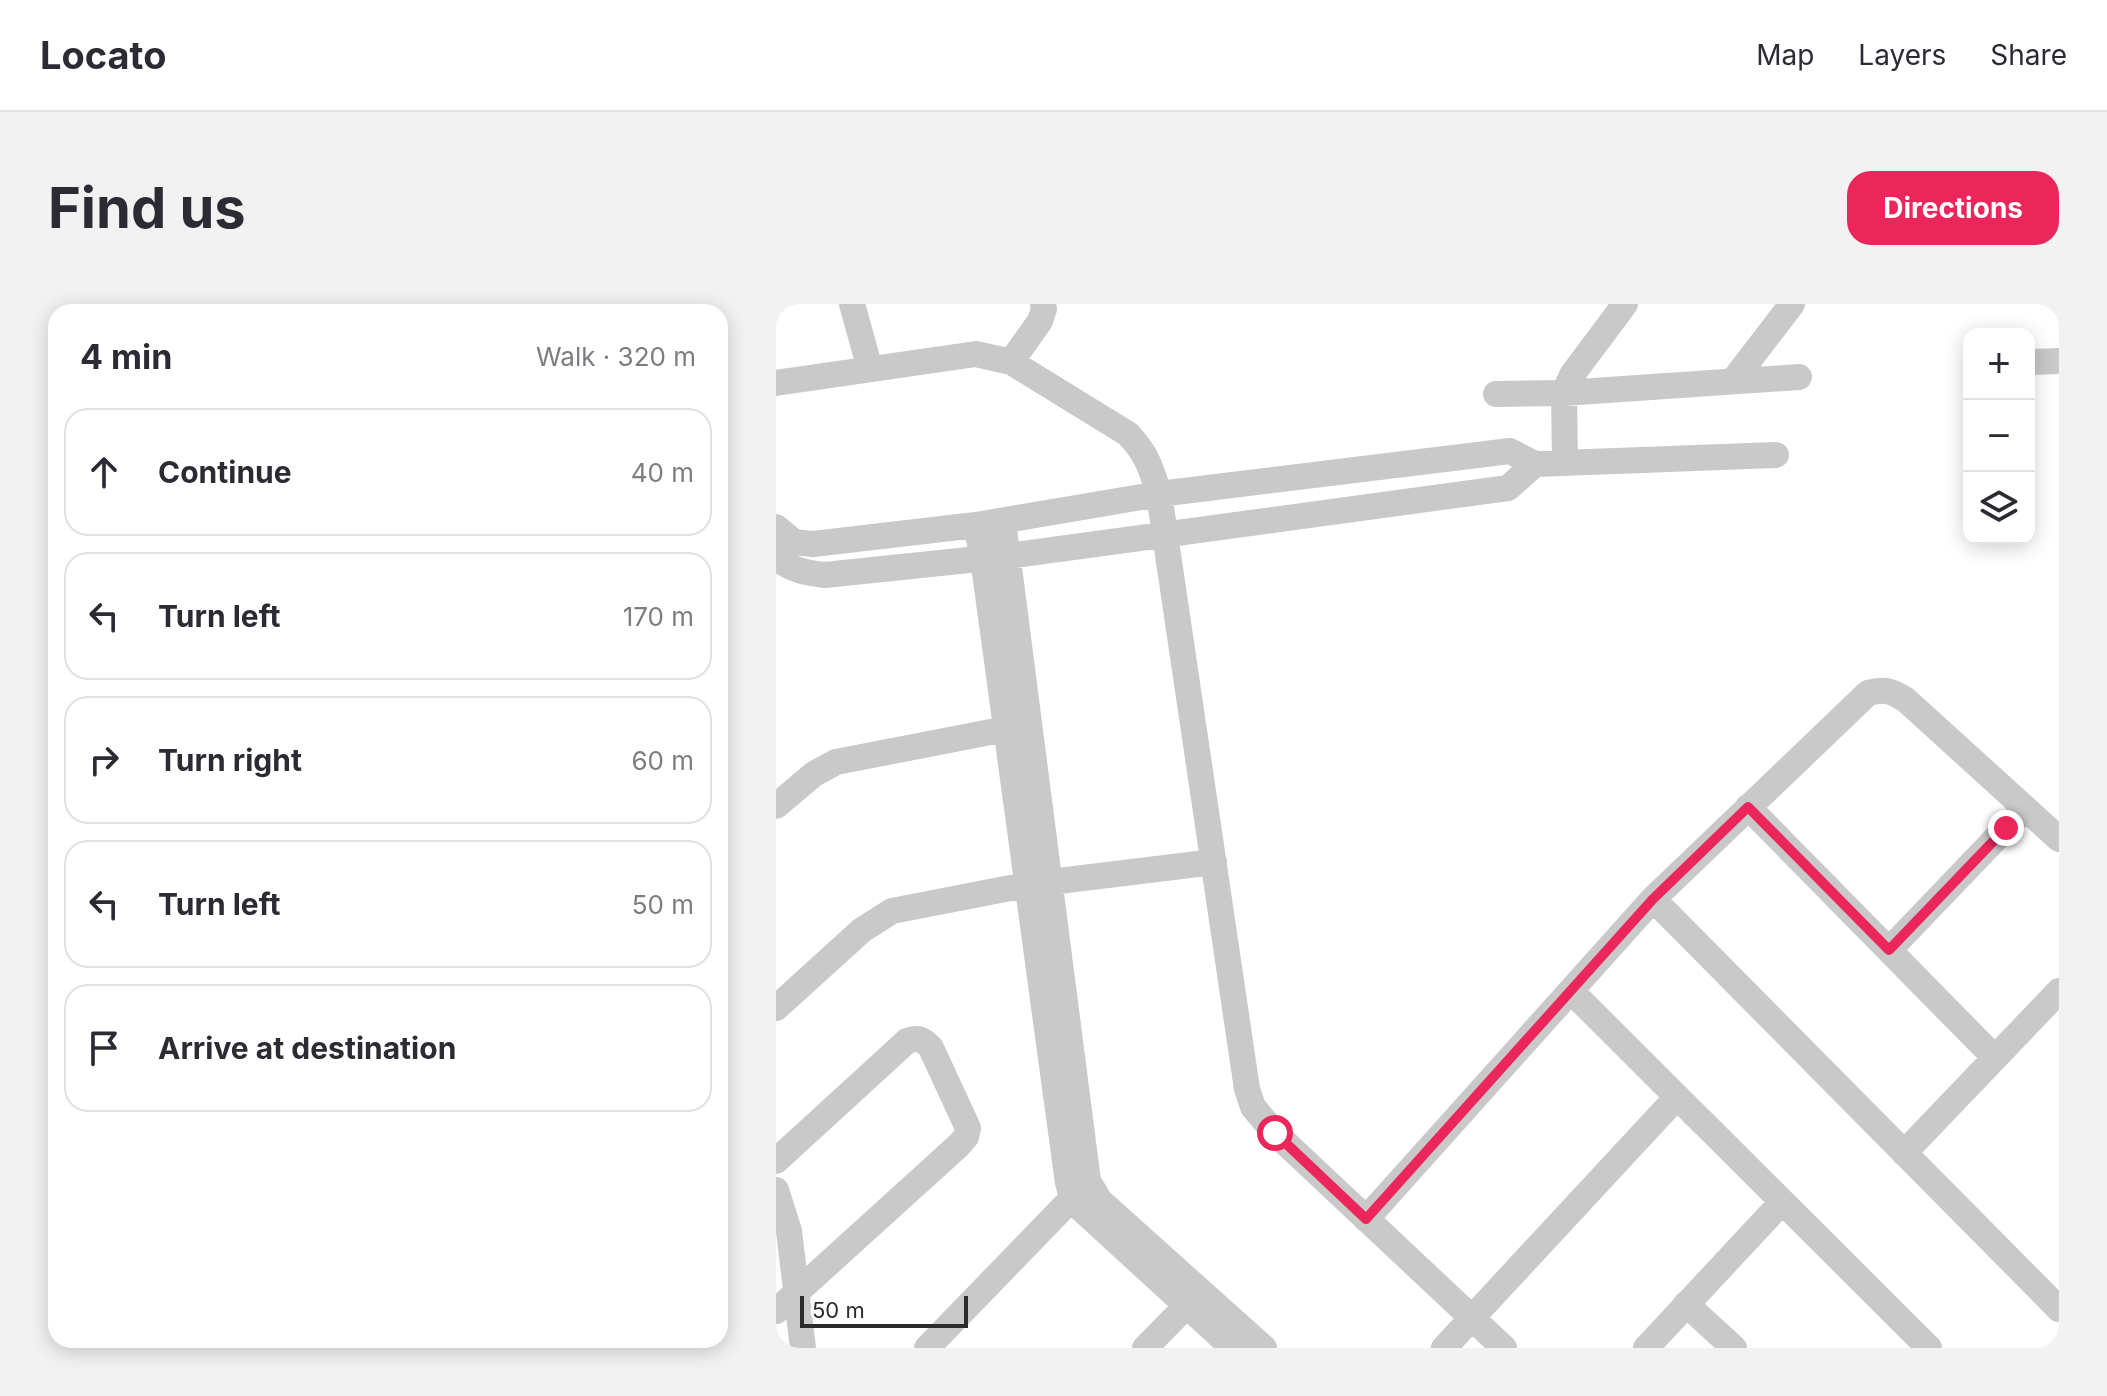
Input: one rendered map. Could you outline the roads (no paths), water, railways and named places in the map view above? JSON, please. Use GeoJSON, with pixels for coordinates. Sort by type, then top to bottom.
{"type":"FeatureCollection","features":[{"type":"Feature","properties":{"kind":"street"},"geometry":{"type":"LineString","coordinates":[[852,304],[870,369]]}},
{"type":"Feature","properties":{"kind":"street"},"geometry":{"type":"LineString","coordinates":[[1011,362],[1040,321],[1043,304]]}},
{"type":"Feature","properties":{"kind":"street"},"geometry":{"type":"LineString","coordinates":[[1565,463],[1564,393],[1572,375],[1625,304]]}},
{"type":"Feature","properties":{"kind":"street"},"geometry":{"type":"LineString","coordinates":[[1733,381],[1792,304]]}},
{"type":"Feature","properties":{"kind":"street"},"geometry":{"type":"LineString","coordinates":[[776,383],[976,354],[1011,362],[1128,434],[1150,462],[1159,494],[1247,1089],[1253,1107],[1275,1133],[1504,1348]]}},
{"type":"Feature","properties":{"kind":"street"},"geometry":{"type":"LineString","coordinates":[[2035,362],[2059,361]]}},
{"type":"Feature","properties":{"kind":"street"},"geometry":{"type":"LineString","coordinates":[[1496,394],[1564,393],[1799,377]]}},
{"type":"Feature","properties":{"kind":"street"},"geometry":{"type":"LineString","coordinates":[[1535,464],[1508,488],[995,557],[825,575],[804,572],[784,564],[778,540],[813,544],[976,525],[1159,494],[1510,451],[1535,464],[1776,455]]}},
{"type":"Feature","properties":{"kind":"street"},"geometry":{"type":"LineString","coordinates":[[1003,521],[995,557],[1006,729],[1037,883]]}},
{"type":"Feature","properties":{"kind":"street"},"geometry":{"type":"LineString","coordinates":[[976,525],[995,557],[1037,883],[1062,1156],[1080,1190],[1079,1207],[1194,1298],[1264,1348]]}},
{"type":"Feature","properties":{"kind":"street"},"geometry":{"type":"LineString","coordinates":[[1366,1219],[1653,899],[1868,693],[1881,689],[1906,700],[2059,839]]}},
{"type":"Feature","properties":{"kind":"street"},"geometry":{"type":"LineString","coordinates":[[776,806],[814,774],[836,762],[1006,729]]}},
{"type":"Feature","properties":{"kind":"street"},"geometry":{"type":"LineString","coordinates":[[1748,807],[1995,1058]]}},
{"type":"Feature","properties":{"kind":"street"},"geometry":{"type":"LineString","coordinates":[[1889,950],[2025,808]]}},
{"type":"Feature","properties":{"kind":"street"},"geometry":{"type":"LineString","coordinates":[[776,1008],[862,930],[892,911],[1037,883],[1214,862]]}},
{"type":"Feature","properties":{"kind":"street"},"geometry":{"type":"LineString","coordinates":[[1653,899],[2059,1309]]}},
{"type":"Feature","properties":{"kind":"street"},"geometry":{"type":"LineString","coordinates":[[1571,991],[1929,1348]]}},
{"type":"Feature","properties":{"kind":"street"},"geometry":{"type":"LineString","coordinates":[[1904,1153],[2059,991]]}},
{"type":"Feature","properties":{"kind":"street"},"geometry":{"type":"LineString","coordinates":[[776,1161],[907,1041],[916,1038],[925,1040],[931,1048],[968,1128],[966,1137],[959,1145],[776,1311]]}},
{"type":"Feature","properties":{"kind":"street"},"geometry":{"type":"LineString","coordinates":[[1444,1348],[1677,1097]]}},
{"type":"Feature","properties":{"kind":"street"},"geometry":{"type":"LineString","coordinates":[[776,1190],[789,1231],[803,1348]]}},
{"type":"Feature","properties":{"kind":"street"},"geometry":{"type":"LineString","coordinates":[[927,1348],[1080,1190]]}},
{"type":"Feature","properties":{"kind":"street"},"geometry":{"type":"LineString","coordinates":[[1646,1348],[1782,1202]]}},
{"type":"Feature","properties":{"kind":"street"},"geometry":{"type":"LineString","coordinates":[[1145,1348],[1194,1298]]}},
{"type":"Feature","properties":{"kind":"street"},"geometry":{"type":"LineString","coordinates":[[1194,1298],[1233,1348]]}},
{"type":"Feature","properties":{"kind":"street"},"geometry":{"type":"LineString","coordinates":[[1686,1304],[1734,1348]]}}]}
